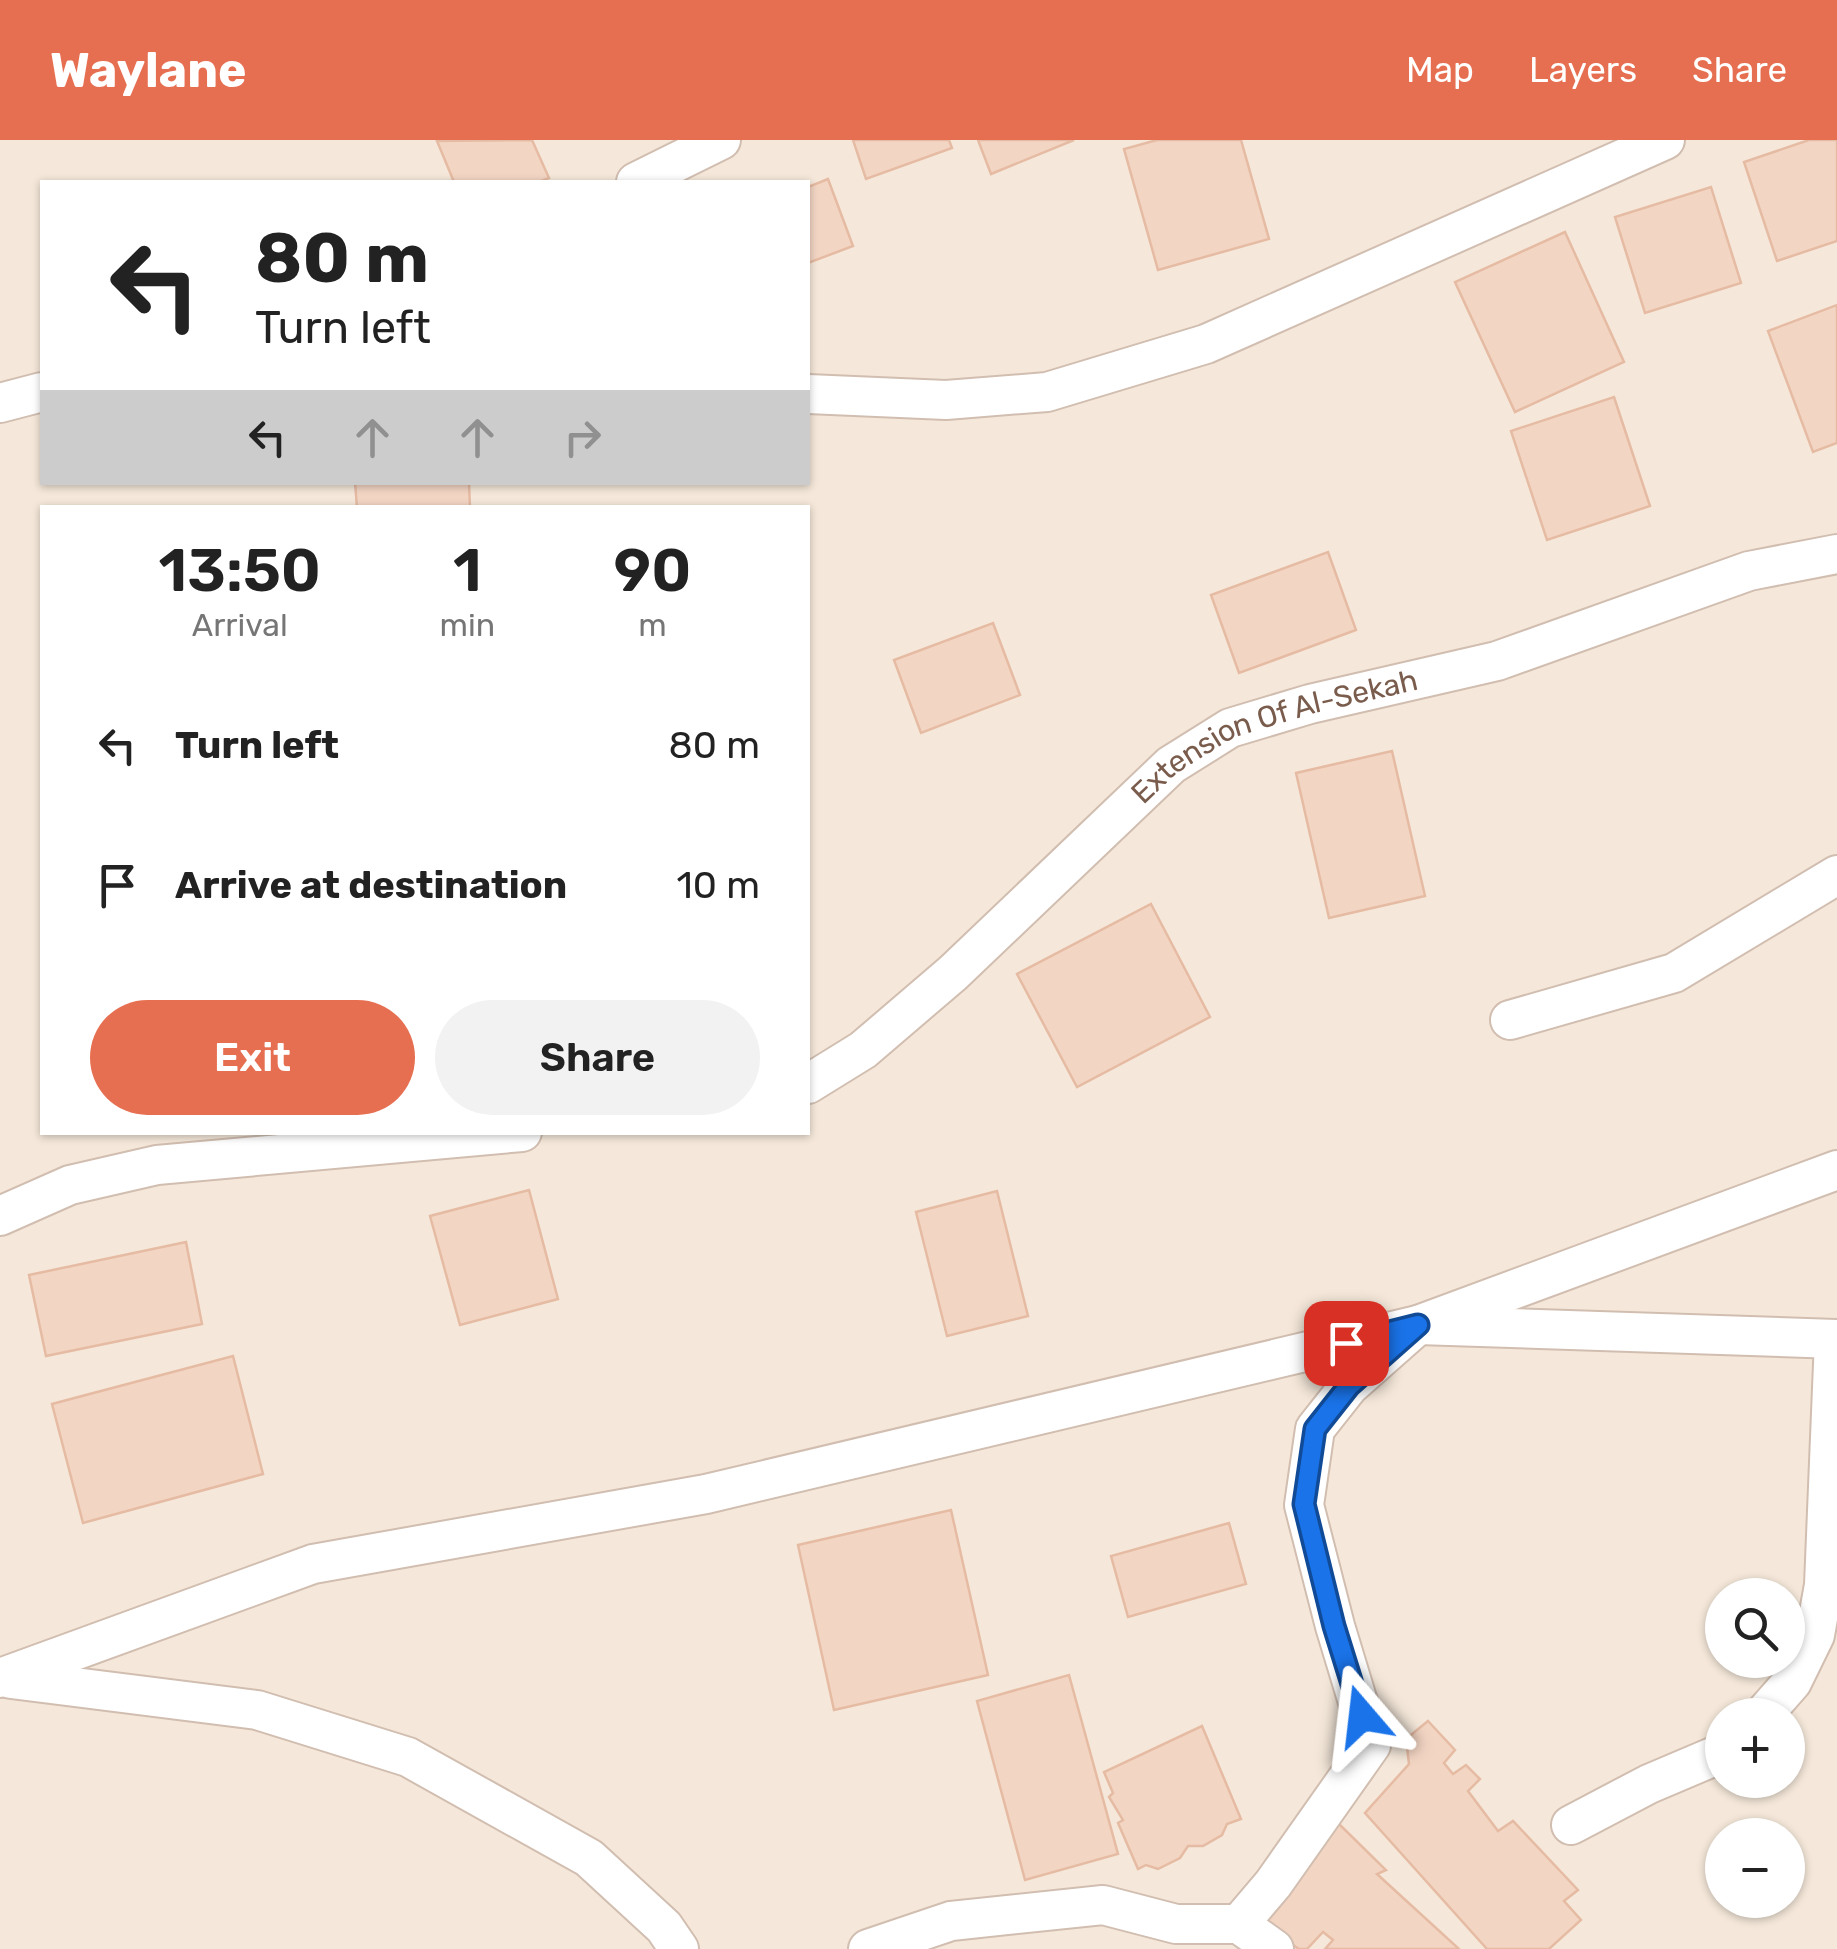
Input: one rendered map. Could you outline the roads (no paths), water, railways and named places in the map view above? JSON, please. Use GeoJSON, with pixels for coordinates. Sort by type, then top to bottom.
{"type":"FeatureCollection","features":[{"type":"Feature","properties":{"kind":"street"},"geometry":{"type":"LineString","coordinates":[[640,180],[722,140]]}},
{"type":"Feature","properties":{"kind":"street"},"geometry":{"type":"LineString","coordinates":[[810,394],[946,400],[1047,392],[1206,344],[1665,140]]}},
{"type":"Feature","properties":{"kind":"street"},"geometry":{"type":"LineString","coordinates":[[0,403],[40,393]]}},
{"type":"Feature","properties":{"kind":"street","name":"Extension Of Al-Sekah"},"geometry":{"type":"LineString","coordinates":[[810,1083],[863,1050],[954,974],[1171,766],[1230,728],[1310,704],[1497,661],[1748,571],[1837,554]]}},
{"type":"Feature","properties":{"kind":"street"},"geometry":{"type":"LineString","coordinates":[[1510,1020],[1674,973],[1837,875]]}},
{"type":"Feature","properties":{"kind":"street"},"geometry":{"type":"LineString","coordinates":[[0,1216],[70,1185],[156,1165],[489,1135]]}},
{"type":"Feature","properties":{"kind":"street"},"geometry":{"type":"LineString","coordinates":[[0,1678],[313,1564],[706,1494],[1418,1325],[1837,1170]]}},
{"type":"Feature","properties":{"kind":"street"},"geometry":{"type":"LineString","coordinates":[[1239,1924],[1273,1884],[1371,1746],[1334,1626],[1304,1504],[1315,1429],[1349,1386],[1418,1325],[1836,1339],[1824,1585],[1815,1635],[1792,1682],[1778,1698]]}},
{"type":"Feature","properties":{"kind":"street"},"geometry":{"type":"LineString","coordinates":[[0,1678],[258,1710],[408,1757],[589,1858],[664,1928],[679,1949]]}},
{"type":"Feature","properties":{"kind":"street"},"geometry":{"type":"LineString","coordinates":[[1571,1825],[1648,1784],[1705,1760]]}},
{"type":"Feature","properties":{"kind":"street"},"geometry":{"type":"LineString","coordinates":[[868,1949],[951,1921],[1103,1905],[1176,1924],[1239,1924],[1274,1949]]}}]}
